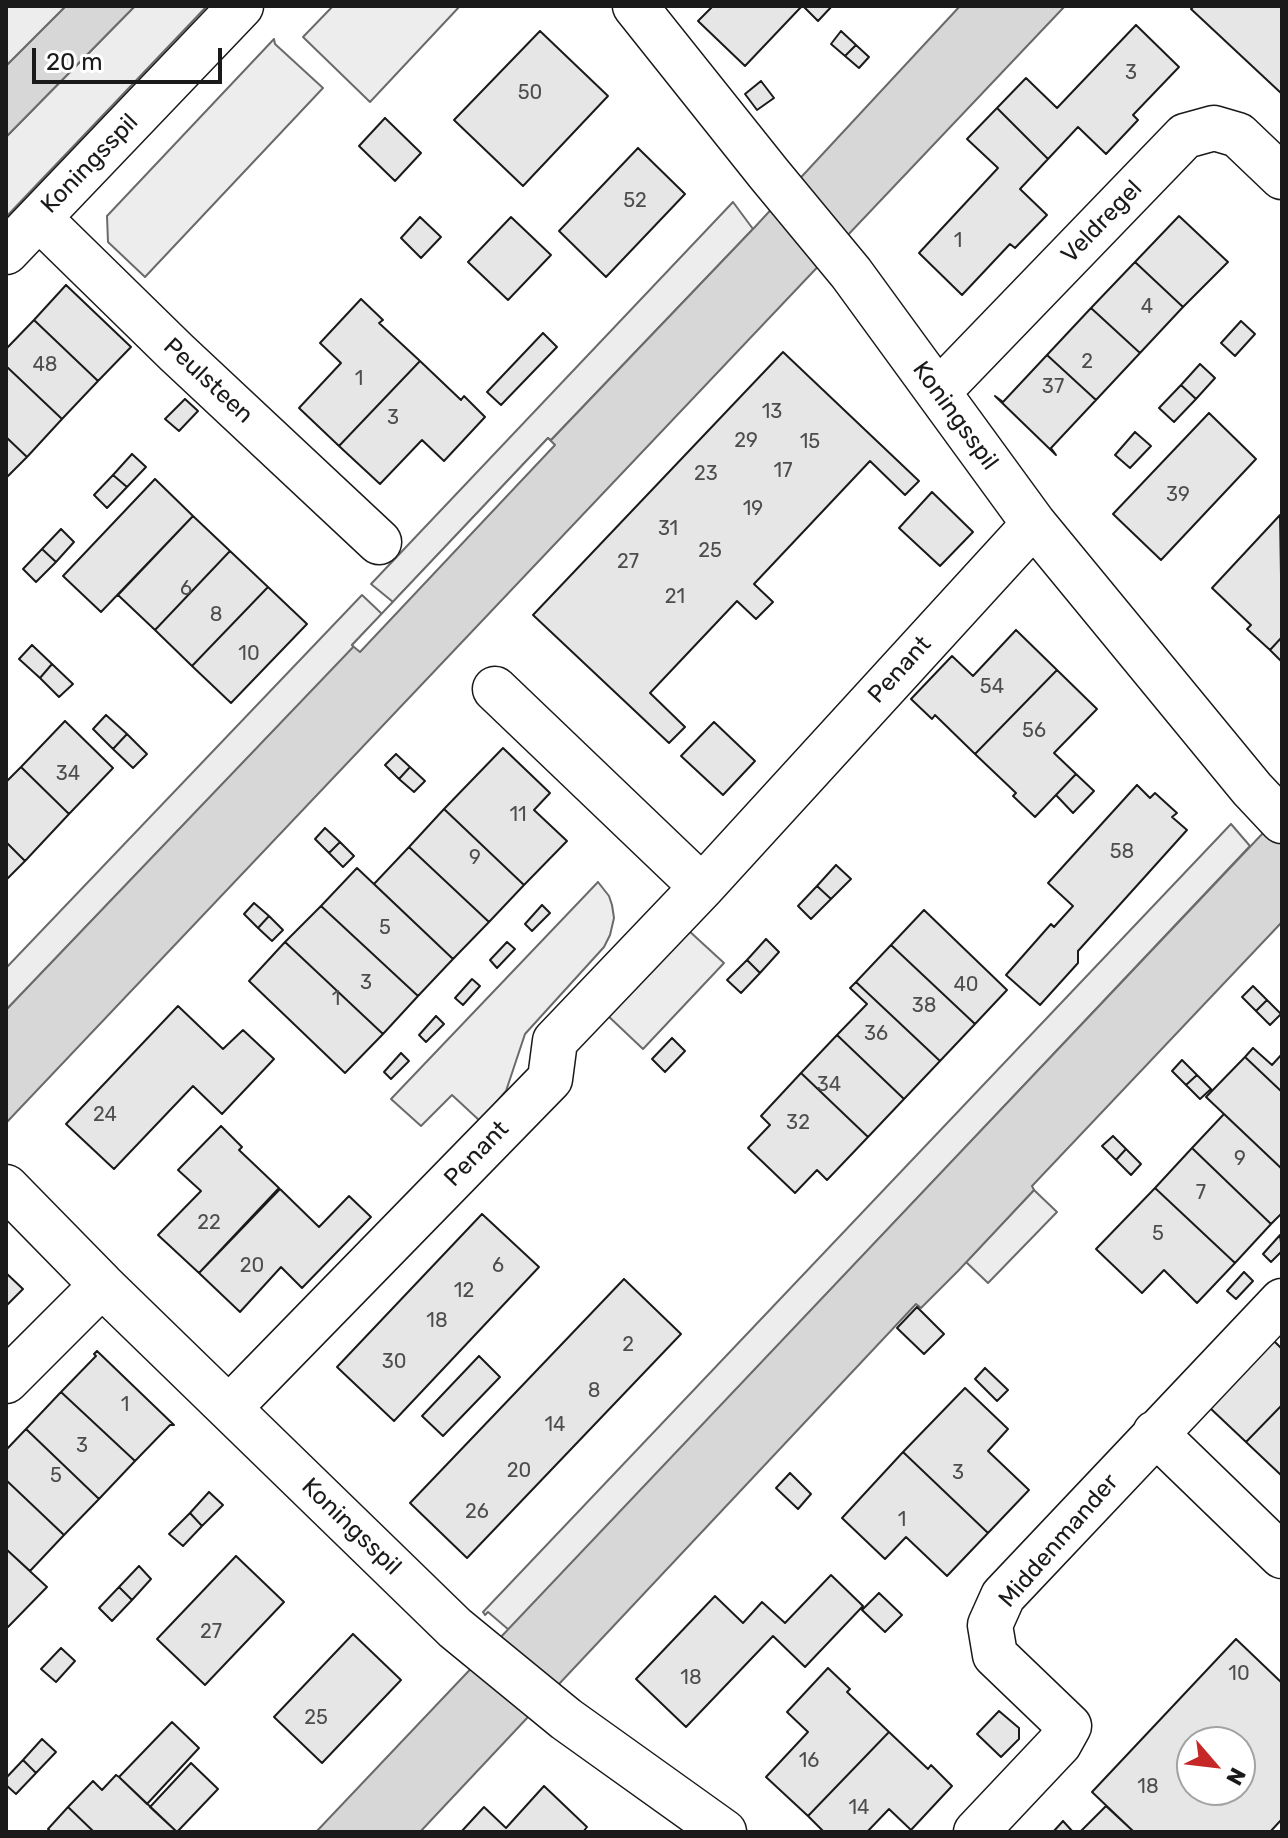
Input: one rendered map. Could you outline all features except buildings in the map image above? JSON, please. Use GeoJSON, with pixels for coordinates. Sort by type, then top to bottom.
{"type":"FeatureCollection","features":[{"type":"Feature","properties":{"kind":"street","name":"Koningsspil"},"geometry":{"type":"LineString","coordinates":[[6,252],[241,6]]}},
{"type":"Feature","properties":{"kind":"street","name":"Koningsspil"},"geometry":{"type":"LineString","coordinates":[[635,6],[851,273],[1034,524],[1277,815]]}},
{"type":"Feature","properties":{"kind":"street","name":"Veldregel"},"geometry":{"type":"LineString","coordinates":[[938,392],[1185,136],[1214,128],[1238,135],[1282,177]]}},
{"type":"Feature","properties":{"kind":"street","name":"Peulsteen"},"geometry":{"type":"LineString","coordinates":[[39,218],[176,352],[379,542]]}},
{"type":"Feature","properties":{"kind":"street","name":"Penant"},"geometry":{"type":"LineString","coordinates":[[229,1408],[550,1079],[555,1041],[702,887],[1034,524]]}},
{"type":"Feature","properties":{"kind":"street"},"geometry":{"type":"LineString","coordinates":[[495,689],[702,887]]}},
{"type":"Feature","properties":{"kind":"street","name":"Koningsspil"},"geometry":{"type":"LineString","coordinates":[[6,1187],[102,1285],[463,1635],[566,1719],[724,1832]]}},
{"type":"Feature","properties":{"kind":"street"},"geometry":{"type":"LineString","coordinates":[[6,1381],[102,1285]]}},
{"type":"Feature","properties":{"kind":"street","name":"Middenmander"},"geometry":{"type":"LineString","coordinates":[[976,1832],[1059,1744],[1069,1726],[995,1655],[990,1625],[1003,1596],[1282,1301]]}},
{"type":"Feature","properties":{"kind":"street"},"geometry":{"type":"LineString","coordinates":[[1155,1433],[1282,1556]]}},
{"type":"Feature","properties":{"kind":"shaded area"},"geometry":{"type":"Polygon","coordinates":[[[6,6],[66,6],[6,66],[6,6]]]}},
{"type":"Feature","properties":{"kind":"shaded area"},"geometry":{"type":"Polygon","coordinates":[[[66,6],[135,6],[6,137],[6,66],[66,6]]]}},
{"type":"Feature","properties":{"kind":"shaded area"},"geometry":{"type":"Polygon","coordinates":[[[135,6],[207,6],[6,217],[6,137],[135,6]]]}},
{"type":"Feature","properties":{"kind":"shaded area"},"geometry":{"type":"Polygon","coordinates":[[[333,6],[460,6],[370,102],[303,37],[333,6]]]}},
{"type":"Feature","properties":{"kind":"shaded area"},"geometry":{"type":"Polygon","coordinates":[[[960,6],[1065,6],[6,1123],[6,1010],[753,229],[960,6]]]}},
{"type":"Feature","properties":{"kind":"shaded area"},"geometry":{"type":"Polygon","coordinates":[[[274,39],[275,44],[323,88],[145,277],[108,242],[107,216],[274,39]]]}},
{"type":"Feature","properties":{"kind":"shaded area"},"geometry":{"type":"Polygon","coordinates":[[[733,202],[753,229],[393,602],[371,584],[733,202]]]}},
{"type":"Feature","properties":{"kind":"shaded area"},"geometry":{"type":"Polygon","coordinates":[[[362,595],[382,614],[352,645],[354,647],[6,1010],[6,968],[362,595]]]}},
{"type":"Feature","properties":{"kind":"shaded area"},"geometry":{"type":"Polygon","coordinates":[[[1282,813],[1282,922],[1032,1186],[1034,1190],[958,1271],[921,1308],[916,1304],[420,1832],[316,1832],[1282,813]]]}},
{"type":"Feature","properties":{"kind":"shaded area"},"geometry":{"type":"Polygon","coordinates":[[[1231,824],[1250,846],[509,1630],[488,1612],[485,1615],[483,1612],[1231,824]]]}},
{"type":"Feature","properties":{"kind":"shaded area"},"geometry":{"type":"Polygon","coordinates":[[[598,882],[612,905],[614,918],[610,935],[604,947],[525,1034],[506,1091],[480,1121],[452,1095],[421,1126],[391,1099],[598,882]]]}},
{"type":"Feature","properties":{"kind":"shaded area"},"geometry":{"type":"Polygon","coordinates":[[[688,930],[724,963],[643,1049],[606,1014],[688,930]]]}},
{"type":"Feature","properties":{"kind":"shaded area"},"geometry":{"type":"Polygon","coordinates":[[[1034,1190],[1057,1212],[988,1283],[966,1262],[1034,1190]]]}},
{"type":"Feature","properties":{"kind":"pier"},"geometry":{"type":"Polygon","coordinates":[[[548,438],[555,445],[360,652],[354,647],[352,645],[548,438]]]}}]}
